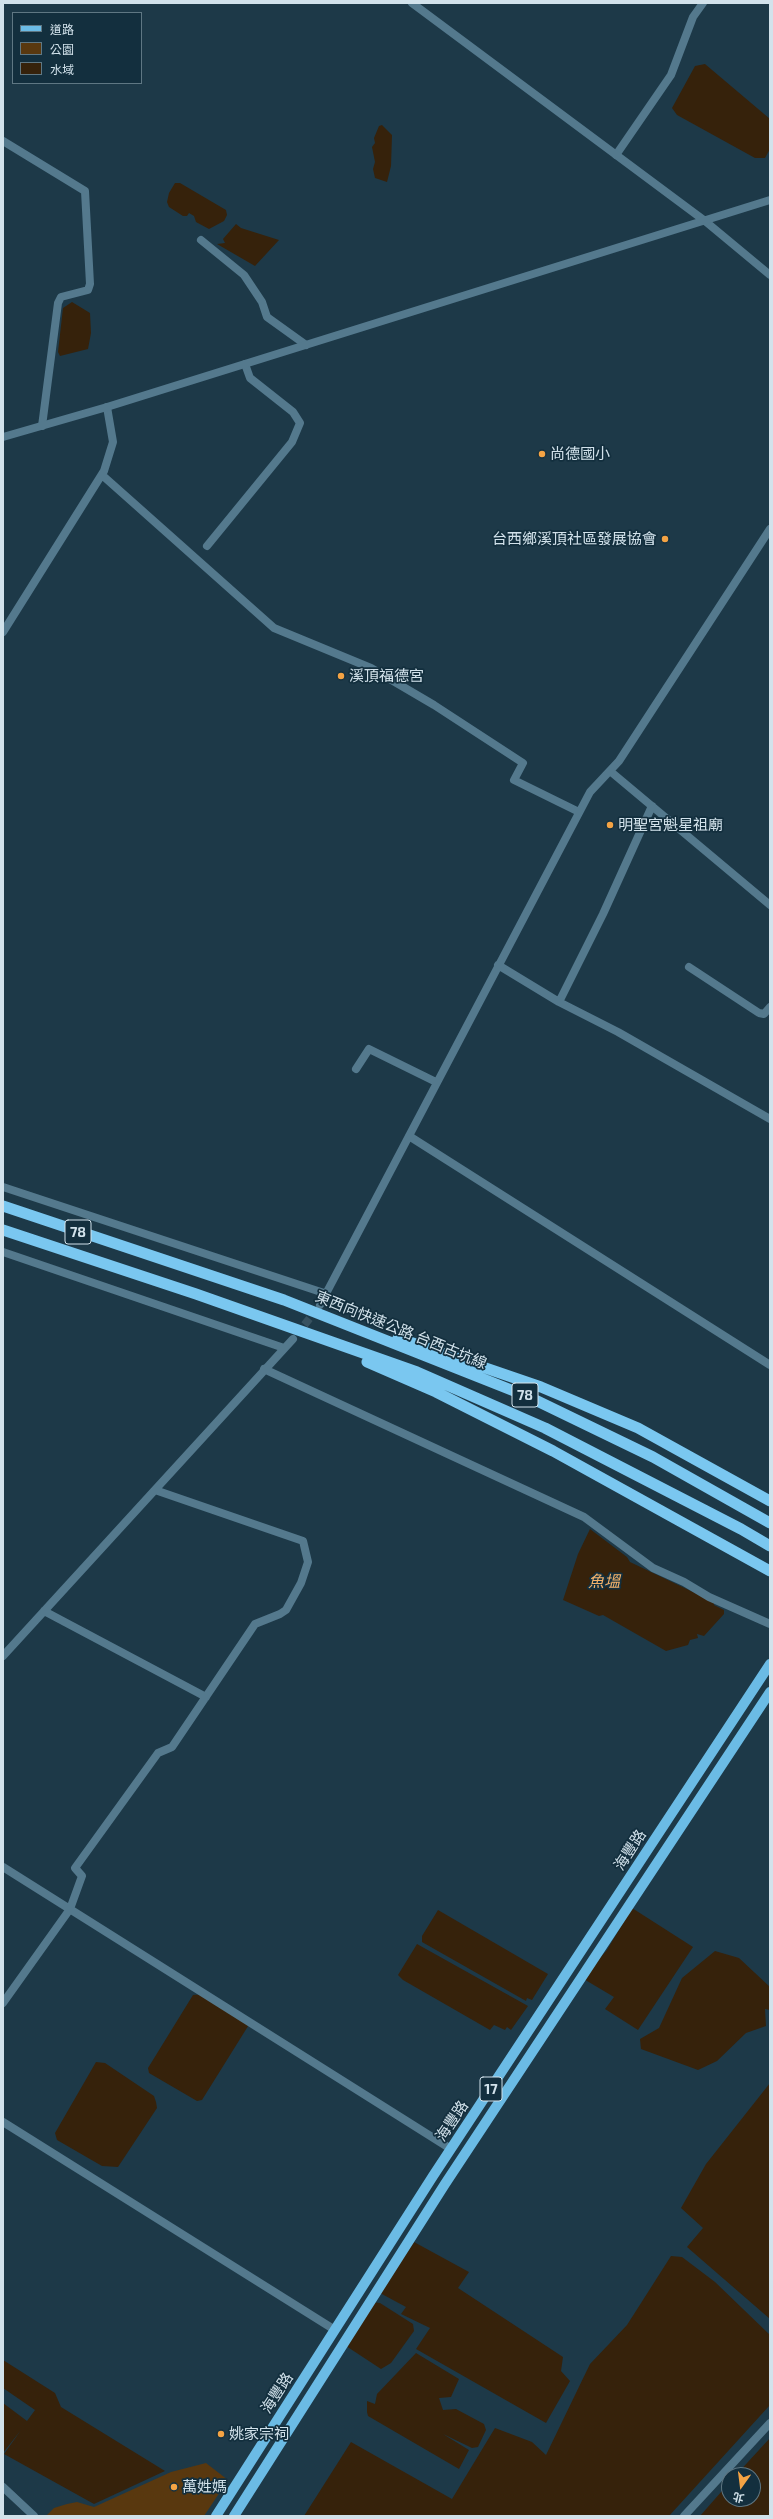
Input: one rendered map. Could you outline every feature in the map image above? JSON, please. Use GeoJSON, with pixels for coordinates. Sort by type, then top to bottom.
{"type":"FeatureCollection","features":[{"type":"Feature","properties":{"kind":"highway","name":"東西向快速公路 台西古坑線"},"geometry":{"type":"LineString","coordinates":[[3,1206],[153,1258],[284,1300],[529,1397],[653,1457],[770,1523]]}},
{"type":"Feature","properties":{"kind":"highway","name":"78"},"geometry":{"type":"LineString","coordinates":[[3,1230],[150,1279],[417,1372],[544,1428],[741,1529],[770,1546]]}},
{"type":"Feature","properties":{"kind":"highway"},"geometry":{"type":"LineString","coordinates":[[284,1300],[541,1387],[638,1428],[770,1501]]}},
{"type":"Feature","properties":{"kind":"highway"},"geometry":{"type":"LineString","coordinates":[[280,1324],[436,1392],[553,1452],[770,1571]]}},
{"type":"Feature","properties":{"kind":"main road","name":"海豐路"},"geometry":{"type":"LineString","coordinates":[[216,2516],[451,2149],[770,1664]]}},
{"type":"Feature","properties":{"kind":"main road","name":"海豐路"},"geometry":{"type":"LineString","coordinates":[[234,2516],[445,2184],[770,1692]]}},
{"type":"Feature","properties":{"kind":"street"},"geometry":{"type":"LineString","coordinates":[[412,3],[705,221],[770,275]]}},
{"type":"Feature","properties":{"kind":"street"},"geometry":{"type":"LineString","coordinates":[[616,155],[671,75],[693,17],[703,3]]}},
{"type":"Feature","properties":{"kind":"street"},"geometry":{"type":"LineString","coordinates":[[3,140],[78,185],[85,191],[90,284],[88,290],[61,297],[58,303],[42,426]]}},
{"type":"Feature","properties":{"kind":"street"},"geometry":{"type":"LineString","coordinates":[[3,437],[107,407],[770,200]]}},
{"type":"Feature","properties":{"kind":"street"},"geometry":{"type":"LineString","coordinates":[[201,240],[244,275],[262,302],[267,317],[306,345]]}},
{"type":"Feature","properties":{"kind":"street"},"geometry":{"type":"LineString","coordinates":[[207,546],[292,442],[300,423],[293,412],[250,378],[245,364]]}},
{"type":"Feature","properties":{"kind":"street"},"geometry":{"type":"LineString","coordinates":[[3,632],[102,475],[113,442],[107,407]]}},
{"type":"Feature","properties":{"kind":"street"},"geometry":{"type":"LineString","coordinates":[[102,475],[274,628],[371,668],[434,705],[522,763],[514,780],[579,812]]}},
{"type":"Feature","properties":{"kind":"street"},"geometry":{"type":"LineString","coordinates":[[320,1305],[436,1082],[590,792],[619,761],[770,529]]}},
{"type":"Feature","properties":{"kind":"street"},"geometry":{"type":"LineString","coordinates":[[610,771],[770,905]]}},
{"type":"Feature","properties":{"kind":"street"},"geometry":{"type":"LineString","coordinates":[[559,1002],[603,914],[652,806]]}},
{"type":"Feature","properties":{"kind":"street"},"geometry":{"type":"LineString","coordinates":[[498,965],[559,1002],[618,1032],[770,1118]]}},
{"type":"Feature","properties":{"kind":"street"},"geometry":{"type":"LineString","coordinates":[[689,967],[759,1013],[764,1014],[770,1007]]}},
{"type":"Feature","properties":{"kind":"street"},"geometry":{"type":"LineString","coordinates":[[356,1069],[369,1049],[436,1082]]}},
{"type":"Feature","properties":{"kind":"street"},"geometry":{"type":"LineString","coordinates":[[408,1136],[770,1365]]}},
{"type":"Feature","properties":{"kind":"street"},"geometry":{"type":"LineString","coordinates":[[3,1187],[327,1294]]}},
{"type":"Feature","properties":{"kind":"street"},"geometry":{"type":"LineString","coordinates":[[3,1252],[284,1348]]}},
{"type":"Feature","properties":{"kind":"street"},"geometry":{"type":"LineString","coordinates":[[3,1656],[293,1339]]}},
{"type":"Feature","properties":{"kind":"street"},"geometry":{"type":"LineString","coordinates":[[264,1369],[584,1517],[653,1568],[684,1582],[710,1597],[770,1624]]}},
{"type":"Feature","properties":{"kind":"street"},"geometry":{"type":"LineString","coordinates":[[3,2003],[70,1909],[82,1876],[75,1868],[158,1753],[172,1747],[255,1624],[286,1610],[300,1583],[308,1562],[306,1548],[303,1541],[155,1490]]}},
{"type":"Feature","properties":{"kind":"street"},"geometry":{"type":"LineString","coordinates":[[44,1611],[206,1697]]}},
{"type":"Feature","properties":{"kind":"street"},"geometry":{"type":"LineString","coordinates":[[3,1867],[451,2149]]}},
{"type":"Feature","properties":{"kind":"street"},"geometry":{"type":"LineString","coordinates":[[3,2122],[335,2330]]}},
{"type":"Feature","properties":{"kind":"street"},"geometry":{"type":"LineString","coordinates":[[684,2516],[770,2423]]}},
{"type":"Feature","properties":{"kind":"street"},"geometry":{"type":"LineString","coordinates":[[3,2487],[34,2516]]}},
{"type":"Feature","properties":{"kind":"green space"},"geometry":{"type":"Polygon","coordinates":[[[206,2463],[228,2480],[204,2516],[46,2516],[54,2508],[77,2502],[94,2507],[171,2472],[206,2463]]]}},
{"type":"Feature","properties":{"kind":"water"},"geometry":{"type":"Polygon","coordinates":[[[705,64],[770,119],[770,149],[765,158],[755,158],[677,115],[672,108],[695,66],[705,64]]]}},
{"type":"Feature","properties":{"kind":"water"},"geometry":{"type":"Polygon","coordinates":[[[382,125],[392,135],[391,166],[387,182],[375,178],[373,169],[375,162],[372,147],[375,143],[374,138],[379,126],[382,125]]]}},
{"type":"Feature","properties":{"kind":"water"},"geometry":{"type":"Polygon","coordinates":[[[175,183],[180,183],[226,210],[227,215],[224,221],[209,229],[196,222],[194,216],[189,213],[187,216],[183,216],[169,207],[167,202],[169,193],[175,183]]]}},
{"type":"Feature","properties":{"kind":"water"},"geometry":{"type":"Polygon","coordinates":[[[236,224],[241,228],[279,240],[255,266],[217,244],[225,243],[223,239],[236,224]]]}},
{"type":"Feature","properties":{"kind":"water"},"geometry":{"type":"Polygon","coordinates":[[[72,302],[90,313],[91,333],[88,349],[60,356],[58,352],[63,308],[72,302]]]}},
{"type":"Feature","properties":{"kind":"water","name":"魚塭"},"geometry":{"type":"Polygon","coordinates":[[[590,1529],[627,1557],[630,1562],[714,1602],[714,1605],[724,1610],[724,1614],[704,1636],[697,1634],[698,1638],[690,1640],[688,1645],[666,1651],[603,1615],[599,1616],[563,1600],[578,1554],[590,1529]]]}},
{"type":"Feature","properties":{"kind":"water"},"geometry":{"type":"Polygon","coordinates":[[[632,1908],[693,1947],[638,2030],[605,2009],[614,1997],[582,1978],[607,1950],[632,1908]]]}},
{"type":"Feature","properties":{"kind":"water"},"geometry":{"type":"Polygon","coordinates":[[[438,1910],[548,1974],[532,2000],[527,1998],[526,2001],[422,1942],[422,1936],[438,1910]]]}},
{"type":"Feature","properties":{"kind":"water"},"geometry":{"type":"Polygon","coordinates":[[[417,1944],[528,2006],[511,2030],[507,2027],[505,2030],[494,2025],[490,2030],[403,1980],[398,1975],[417,1944]]]}},
{"type":"Feature","properties":{"kind":"water"},"geometry":{"type":"Polygon","coordinates":[[[715,1951],[739,1958],[770,1987],[770,2010],[765,2009],[766,2026],[746,2033],[717,2061],[698,2070],[641,2049],[640,2039],[659,2028],[682,1978],[715,1951]]]}},
{"type":"Feature","properties":{"kind":"water"},"geometry":{"type":"Polygon","coordinates":[[[207,1994],[250,2023],[202,2100],[197,2101],[149,2073],[148,2068],[193,1995],[207,1994]]]}},
{"type":"Feature","properties":{"kind":"water"},"geometry":{"type":"Polygon","coordinates":[[[96,2062],[105,2063],[154,2096],[156,2102],[157,2108],[118,2167],[102,2166],[57,2140],[55,2133],[96,2062]]]}},
{"type":"Feature","properties":{"kind":"water"},"geometry":{"type":"Polygon","coordinates":[[[770,2083],[770,2319],[687,2247],[703,2228],[681,2208],[706,2164],[770,2083]]]}},
{"type":"Feature","properties":{"kind":"water"},"geometry":{"type":"Polygon","coordinates":[[[414,2242],[469,2272],[458,2288],[563,2357],[561,2371],[570,2381],[546,2423],[416,2349],[430,2328],[401,2314],[406,2307],[380,2293],[414,2242]]]}},
{"type":"Feature","properties":{"kind":"water"},"geometry":{"type":"Polygon","coordinates":[[[671,2256],[682,2257],[715,2282],[770,2335],[770,2405],[669,2516],[304,2516],[351,2442],[452,2499],[495,2428],[532,2442],[546,2455],[590,2364],[627,2325],[671,2256]]]}},
{"type":"Feature","properties":{"kind":"water"},"geometry":{"type":"Polygon","coordinates":[[[372,2302],[380,2303],[413,2324],[414,2331],[391,2363],[381,2369],[343,2344],[372,2302]]]}},
{"type":"Feature","properties":{"kind":"water"},"geometry":{"type":"Polygon","coordinates":[[[416,2353],[459,2379],[451,2397],[439,2398],[443,2410],[456,2409],[484,2424],[486,2430],[478,2447],[472,2448],[443,2434],[469,2450],[459,2469],[368,2416],[367,2401],[375,2404],[377,2394],[416,2353]]]}},
{"type":"Feature","properties":{"kind":"water"},"geometry":{"type":"Polygon","coordinates":[[[3,2360],[55,2393],[61,2407],[165,2471],[94,2504],[4,2454],[21,2430],[3,2453],[3,2403],[27,2421],[35,2410],[3,2388],[3,2360]]]}},
{"type":"Feature","properties":{"kind":"water"},"geometry":{"type":"Polygon","coordinates":[[[770,2438],[770,2516],[700,2516],[721,2492],[721,2507],[761,2507],[761,2467],[743,2467],[770,2438]]]}},
{"type":"Feature","properties":{"kind":"tunnel"},"geometry":{"type":"LineString","coordinates":[[297,1334],[317,1309]]}},
{"type":"Feature","properties":{"kind":"place","name":"尚德國小"},"geometry":{"type":"Point","coordinates":[542,454]}},
{"type":"Feature","properties":{"kind":"place","name":"台西鄉溪頂社區發展協會"},"geometry":{"type":"Point","coordinates":[665,539]}},
{"type":"Feature","properties":{"kind":"place","name":"溪頂福德宮"},"geometry":{"type":"Point","coordinates":[341,676]}},
{"type":"Feature","properties":{"kind":"place","name":"明聖宮魁星祖廟"},"geometry":{"type":"Point","coordinates":[610,825]}},
{"type":"Feature","properties":{"kind":"place","name":"姚家宗祠"},"geometry":{"type":"Point","coordinates":[221,2434]}},
{"type":"Feature","properties":{"kind":"place","name":"萬姓媽"},"geometry":{"type":"Point","coordinates":[174,2487]}}]}
